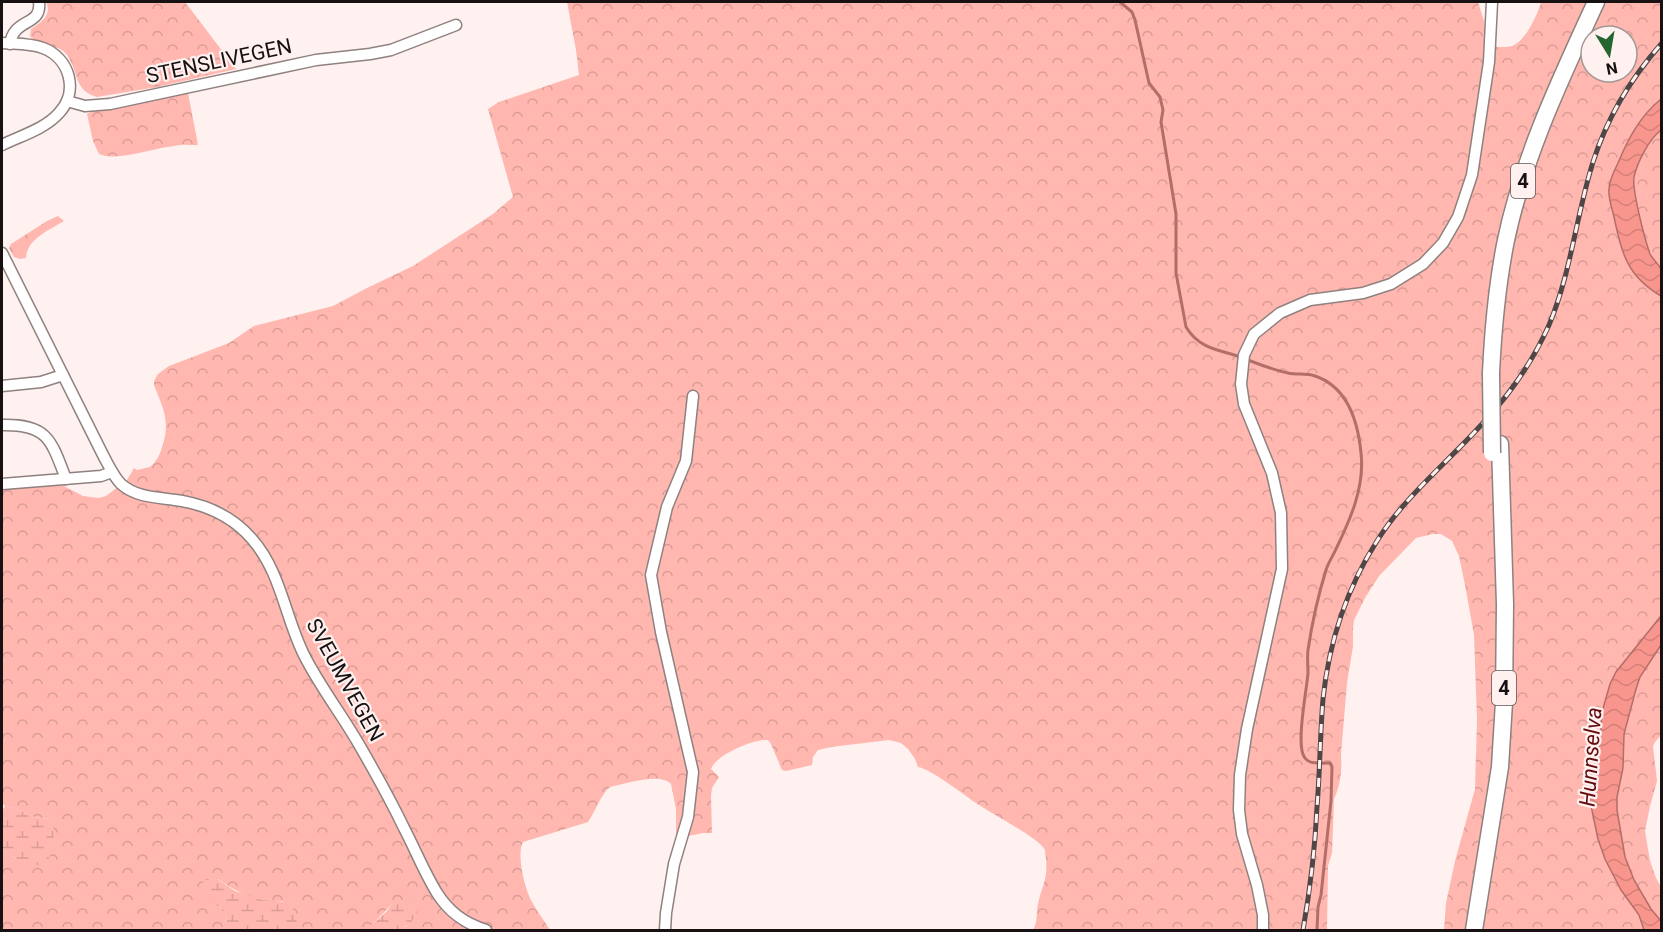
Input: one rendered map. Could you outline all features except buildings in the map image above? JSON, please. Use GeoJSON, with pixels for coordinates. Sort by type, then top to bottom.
{"type":"FeatureCollection","features":[{"type":"Feature","properties":{"kind":"highway","name":"4"},"geometry":{"type":"LineString","coordinates":[[1464,930],[1483,828],[1494,715],[1497,617],[1496,369],[1499,279],[1506,243],[1529,159],[1596,2]]}},
{"type":"Feature","properties":{"kind":"highway","name":"4"},"geometry":{"type":"LineString","coordinates":[[1496,369],[1516,234],[1538,160],[1577,66],[1607,2]]}},
{"type":"Feature","properties":{"kind":"highway","name":"4"},"geometry":{"type":"LineString","coordinates":[[1474,930],[1500,767],[1504,702],[1505,604],[1496,448]]}},
{"type":"Feature","properties":{"kind":"street"},"geometry":{"type":"LineString","coordinates":[[2,145],[52,119],[67,101],[69,77],[66,68],[57,56],[38,47],[6,43],[14,31],[37,15],[39,2]]}},
{"type":"Feature","properties":{"kind":"street"},"geometry":{"type":"LineString","coordinates":[[1263,930],[1263,915],[1257,885],[1242,834],[1239,810],[1240,774],[1247,729],[1282,570],[1281,513],[1272,473],[1244,404],[1241,384],[1244,356],[1254,334],[1280,313],[1310,300],[1363,293],[1391,284],[1423,264],[1443,243],[1458,217],[1472,175],[1489,62],[1492,2]]}},
{"type":"Feature","properties":{"kind":"street","name":"STENSLIVEGEN"},"geometry":{"type":"LineString","coordinates":[[67,101],[86,106],[110,104],[316,60],[381,52],[401,47],[456,25]]}},
{"type":"Feature","properties":{"kind":"street","name":"SVEUMVEGEN"},"geometry":{"type":"LineString","coordinates":[[2,253],[112,472],[120,483],[142,495],[193,503],[214,511],[231,520],[252,539],[266,558],[274,575],[293,632],[312,670],[360,747],[437,893],[456,916],[486,930]]}},
{"type":"Feature","properties":{"kind":"street"},"geometry":{"type":"LineString","coordinates":[[2,386],[41,382],[63,375]]}},
{"type":"Feature","properties":{"kind":"street"},"geometry":{"type":"LineString","coordinates":[[665,930],[674,864],[688,817],[693,772],[661,632],[651,575],[667,507],[686,461],[693,396]]}},
{"type":"Feature","properties":{"kind":"street"},"geometry":{"type":"LineString","coordinates":[[2,425],[34,428],[43,434],[53,446],[66,479]]}},
{"type":"Feature","properties":{"kind":"street"},"geometry":{"type":"LineString","coordinates":[[2,484],[102,476],[112,472]]}},
{"type":"Feature","properties":{"kind":"green space"},"geometry":{"type":"Polygon","coordinates":[[[46,2],[185,2],[236,69],[157,87],[97,97],[89,94],[80,85],[71,61],[63,51],[38,42],[30,36],[31,29],[47,14],[46,2]]]}},
{"type":"Feature","properties":{"kind":"green space"},"geometry":{"type":"Polygon","coordinates":[[[567,2],[1478,2],[1488,45],[1503,47],[1512,46],[1522,39],[1534,20],[1541,2],[1661,2],[1661,99],[1645,115],[1633,132],[1609,187],[1609,192],[1623,253],[1633,272],[1661,296],[1661,616],[1648,631],[1602,712],[1600,742],[1591,776],[1590,801],[1605,859],[1621,890],[1639,915],[1644,930],[1444,930],[1446,903],[1455,861],[1475,789],[1477,720],[1474,635],[1459,556],[1452,541],[1441,534],[1433,534],[1416,538],[1379,576],[1354,620],[1340,777],[1334,799],[1332,853],[1328,866],[1327,930],[1033,930],[1045,877],[1045,850],[1026,834],[933,773],[918,767],[908,749],[901,743],[889,740],[818,750],[813,757],[812,765],[786,771],[782,770],[768,740],[761,740],[727,753],[711,769],[719,777],[712,788],[711,796],[712,833],[679,838],[676,835],[676,809],[671,784],[659,779],[651,779],[610,787],[588,822],[523,842],[520,855],[529,896],[550,930],[396,930],[407,926],[392,904],[367,930],[299,930],[283,901],[249,896],[218,879],[217,905],[225,914],[228,926],[215,930],[2,930],[2,850],[16,859],[48,860],[53,835],[51,819],[34,817],[2,803],[2,485],[60,484],[83,496],[99,498],[106,496],[127,480],[134,468],[137,470],[150,467],[160,453],[166,430],[163,408],[154,385],[158,374],[169,366],[229,343],[254,326],[333,306],[413,266],[493,214],[513,197],[488,109],[499,102],[579,75],[567,2]]]}},
{"type":"Feature","properties":{"kind":"green space"},"geometry":{"type":"Polygon","coordinates":[[[188,93],[198,145],[177,145],[115,156],[99,154],[93,141],[87,114],[188,93]]]}},
{"type":"Feature","properties":{"kind":"green space"},"geometry":{"type":"Polygon","coordinates":[[[1661,130],[1661,270],[1652,257],[1646,239],[1637,205],[1634,178],[1640,159],[1652,139],[1661,130]]]}},
{"type":"Feature","properties":{"kind":"green space"},"geometry":{"type":"Polygon","coordinates":[[[58,216],[64,221],[35,240],[27,251],[26,258],[14,257],[9,248],[11,244],[58,216]]]}},
{"type":"Feature","properties":{"kind":"green space"},"geometry":{"type":"Polygon","coordinates":[[[1661,645],[1661,735],[1653,746],[1657,781],[1645,831],[1650,861],[1661,887],[1661,921],[1634,880],[1625,857],[1617,797],[1623,768],[1624,734],[1636,689],[1640,676],[1661,645]]]}},
{"type":"Feature","properties":{"kind":"green space"},"geometry":{"type":"Polygon","coordinates":[[[5,806],[34,817],[51,819],[54,837],[47,861],[42,864],[30,864],[2,850],[2,811],[5,806]]]}},
{"type":"Feature","properties":{"kind":"green space"},"geometry":{"type":"Polygon","coordinates":[[[214,877],[235,891],[263,900],[287,902],[293,908],[299,930],[215,930],[227,926],[227,921],[218,906],[206,898],[203,882],[214,877]]]}},
{"type":"Feature","properties":{"kind":"green space"},"geometry":{"type":"Polygon","coordinates":[[[404,900],[412,902],[417,910],[413,920],[408,924],[393,931],[366,930],[392,904],[404,900]]]}},
{"type":"Feature","properties":{"kind":"water"},"geometry":{"type":"Polygon","coordinates":[[[1661,99],[1661,130],[1652,139],[1641,158],[1634,177],[1634,184],[1639,216],[1648,247],[1651,256],[1661,269],[1661,296],[1640,280],[1623,253],[1610,203],[1609,186],[1630,137],[1641,120],[1661,99]]]}},
{"type":"Feature","properties":{"kind":"water"},"geometry":{"type":"Polygon","coordinates":[[[1661,616],[1661,645],[1640,677],[1624,734],[1623,768],[1617,797],[1625,857],[1634,880],[1661,921],[1661,930],[1644,930],[1639,915],[1621,890],[1605,859],[1598,839],[1590,801],[1591,776],[1600,742],[1602,712],[1610,684],[1616,672],[1661,616]]]}},
{"type":"Feature","properties":{"kind":"waterway"},"geometry":{"type":"LineString","coordinates":[[1120,2],[1132,12],[1149,83],[1160,97],[1163,110],[1161,122],[1176,214],[1176,273],[1186,327],[1195,338],[1211,348],[1273,369],[1291,374],[1312,375],[1326,381],[1343,397],[1357,429],[1362,466],[1359,491],[1346,527],[1327,567],[1313,620],[1301,730],[1302,752],[1305,758],[1313,763],[1330,763],[1332,767],[1331,801],[1317,930]]}},
{"type":"Feature","properties":{"kind":"railway"},"geometry":{"type":"LineString","coordinates":[[1303,930],[1315,838],[1323,699],[1335,636],[1348,597],[1366,559],[1400,509],[1493,412],[1512,389],[1536,351],[1557,305],[1587,182],[1605,130],[1621,99],[1640,70],[1662,43]]}},
{"type":"Feature","properties":{"kind":"water label","name":"Hunnselva"},"geometry":{"type":"Point","coordinates":[1590,757]}}]}
